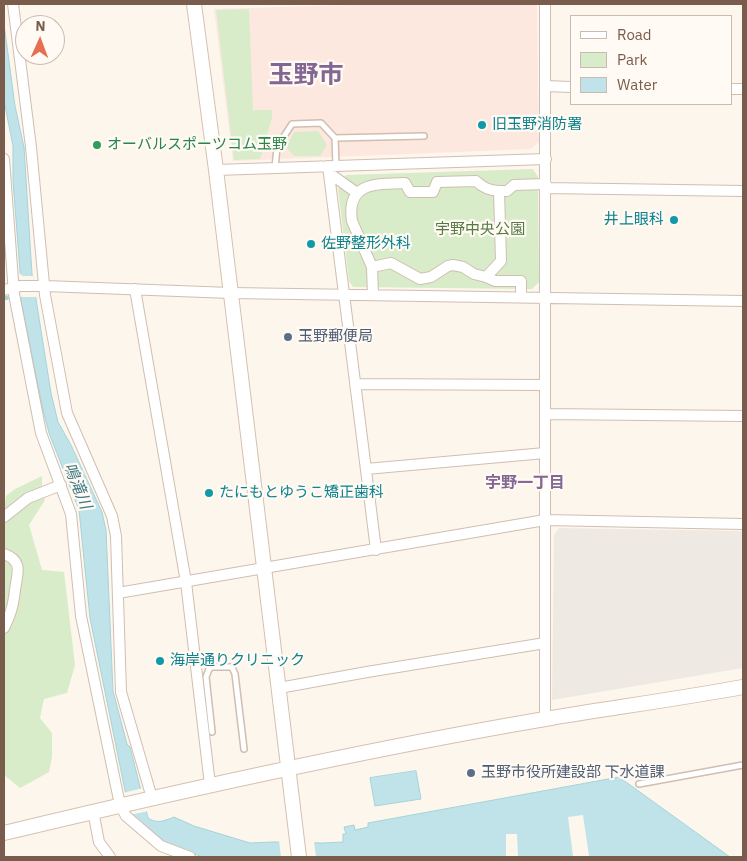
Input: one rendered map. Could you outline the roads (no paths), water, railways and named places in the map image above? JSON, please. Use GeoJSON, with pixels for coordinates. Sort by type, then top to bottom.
{"type":"FeatureCollection","features":[{"type":"Feature","properties":{"kind":"street"},"geometry":{"type":"LineString","coordinates":[[13,4],[31,147],[39,286],[67,413],[112,516],[116,536],[121,692],[149,799]]}},
{"type":"Feature","properties":{"kind":"street"},"geometry":{"type":"LineString","coordinates":[[194,4],[216,170],[299,857]]}},
{"type":"Feature","properties":{"kind":"street"},"geometry":{"type":"LineString","coordinates":[[545,4],[545,719]]}},
{"type":"Feature","properties":{"kind":"street"},"geometry":{"type":"LineString","coordinates":[[545,86],[570,87]]}},
{"type":"Feature","properties":{"kind":"street"},"geometry":{"type":"LineString","coordinates":[[4,159],[12,288],[41,433],[71,514],[81,616],[126,816],[161,846],[190,857]]}},
{"type":"Feature","properties":{"kind":"street"},"geometry":{"type":"LineString","coordinates":[[216,170],[331,168],[546,159]]}},
{"type":"Feature","properties":{"kind":"street"},"geometry":{"type":"LineString","coordinates":[[331,168],[357,193]]}},
{"type":"Feature","properties":{"kind":"street"},"geometry":{"type":"LineString","coordinates":[[331,168],[344,294],[376,550]]}},
{"type":"Feature","properties":{"kind":"street"},"geometry":{"type":"LineString","coordinates":[[373,295],[372,266],[352,221],[351,206],[357,193],[368,186],[405,183],[410,192],[434,192],[437,182],[476,181],[483,188],[499,192],[507,191],[514,185],[743,191]]}},
{"type":"Feature","properties":{"kind":"street"},"geometry":{"type":"LineString","coordinates":[[486,277],[501,261],[499,192]]}},
{"type":"Feature","properties":{"kind":"street"},"geometry":{"type":"LineString","coordinates":[[372,266],[391,263],[420,279],[431,277],[448,266],[458,265],[474,274],[495,281],[521,281],[521,297]]}},
{"type":"Feature","properties":{"kind":"street"},"geometry":{"type":"LineString","coordinates":[[12,288],[39,286],[231,293],[743,301]]}},
{"type":"Feature","properties":{"kind":"street"},"geometry":{"type":"LineString","coordinates":[[135,289],[186,582],[210,785]]}},
{"type":"Feature","properties":{"kind":"street"},"geometry":{"type":"LineString","coordinates":[[355,384],[545,385]]}},
{"type":"Feature","properties":{"kind":"street"},"geometry":{"type":"LineString","coordinates":[[545,414],[743,416]]}},
{"type":"Feature","properties":{"kind":"street"},"geometry":{"type":"LineString","coordinates":[[366,469],[545,453]]}},
{"type":"Feature","properties":{"kind":"street"},"geometry":{"type":"LineString","coordinates":[[4,517],[28,498],[61,485]]}},
{"type":"Feature","properties":{"kind":"street"},"geometry":{"type":"LineString","coordinates":[[118,593],[545,520],[743,524]]}},
{"type":"Feature","properties":{"kind":"street"},"geometry":{"type":"LineString","coordinates":[[4,554],[16,561],[18,574],[12,611],[4,628]]}},
{"type":"Feature","properties":{"kind":"street"},"geometry":{"type":"LineString","coordinates":[[279,688],[545,643]]}},
{"type":"Feature","properties":{"kind":"street"},"geometry":{"type":"LineString","coordinates":[[4,833],[288,767],[545,719],[672,700],[743,687]]}},
{"type":"Feature","properties":{"kind":"street"},"geometry":{"type":"LineString","coordinates":[[93,811],[99,842],[110,857]]}},
{"type":"Feature","properties":{"kind":"lane"},"geometry":{"type":"LineString","coordinates":[[274,168],[277,147],[292,124],[321,123],[335,138],[424,136]]}},
{"type":"Feature","properties":{"kind":"lane"},"geometry":{"type":"LineString","coordinates":[[331,168],[335,138]]}},
{"type":"Feature","properties":{"kind":"lane"},"geometry":{"type":"LineString","coordinates":[[212,732],[206,672],[212,667],[232,667],[235,674],[244,749]]}},
{"type":"Feature","properties":{"kind":"lane"},"geometry":{"type":"LineString","coordinates":[[639,784],[743,765]]}},
{"type":"Feature","properties":{"kind":"water","name":"鳴滝川"},"geometry":{"type":"Polygon","coordinates":[[[4,24],[15,106],[24,147],[32,274],[51,393],[58,422],[71,445],[102,512],[106,530],[113,691],[127,744],[130,747],[148,818],[164,821],[174,817],[194,826],[250,843],[343,842],[343,834],[346,834],[344,827],[354,825],[355,830],[368,827],[368,823],[619,777],[730,857],[203,857],[166,844],[130,815],[90,618],[79,510],[49,433],[21,301],[13,181],[13,146],[4,101],[4,24]]]}},
{"type":"Feature","properties":{"kind":"water"},"geometry":{"type":"Polygon","coordinates":[[[416,771],[421,799],[375,806],[370,778],[416,771]]]}},
{"type":"Feature","properties":{"kind":"place","name":"旧玉野消防署"},"geometry":{"type":"Point","coordinates":[482,125]}},
{"type":"Feature","properties":{"kind":"place","name":"オーバルスポーツコム玉野"},"geometry":{"type":"Point","coordinates":[97,145]}},
{"type":"Feature","properties":{"kind":"place","name":"井上眼科"},"geometry":{"type":"Point","coordinates":[674,220]}},
{"type":"Feature","properties":{"kind":"place","name":"佐野整形外科"},"geometry":{"type":"Point","coordinates":[311,244]}},
{"type":"Feature","properties":{"kind":"place","name":"玉野郵便局"},"geometry":{"type":"Point","coordinates":[288,337]}},
{"type":"Feature","properties":{"kind":"place","name":"たにもとゆうこ矯正歯科"},"geometry":{"type":"Point","coordinates":[209,493]}},
{"type":"Feature","properties":{"kind":"place","name":"海岸通りクリニック"},"geometry":{"type":"Point","coordinates":[160,661]}},
{"type":"Feature","properties":{"kind":"place","name":"玉野市役所建設部 下水道課"},"geometry":{"type":"Point","coordinates":[471,773]}},
{"type":"Feature","properties":{"kind":"district","name":"玉野市"},"geometry":{"type":"Point","coordinates":[306,76]}},
{"type":"Feature","properties":{"kind":"district","name":"宇野一丁目"},"geometry":{"type":"Point","coordinates":[525,483]}},
{"type":"Feature","properties":{"kind":"park label","name":"宇野中央公園"},"geometry":{"type":"Point","coordinates":[480,230]}}]}
